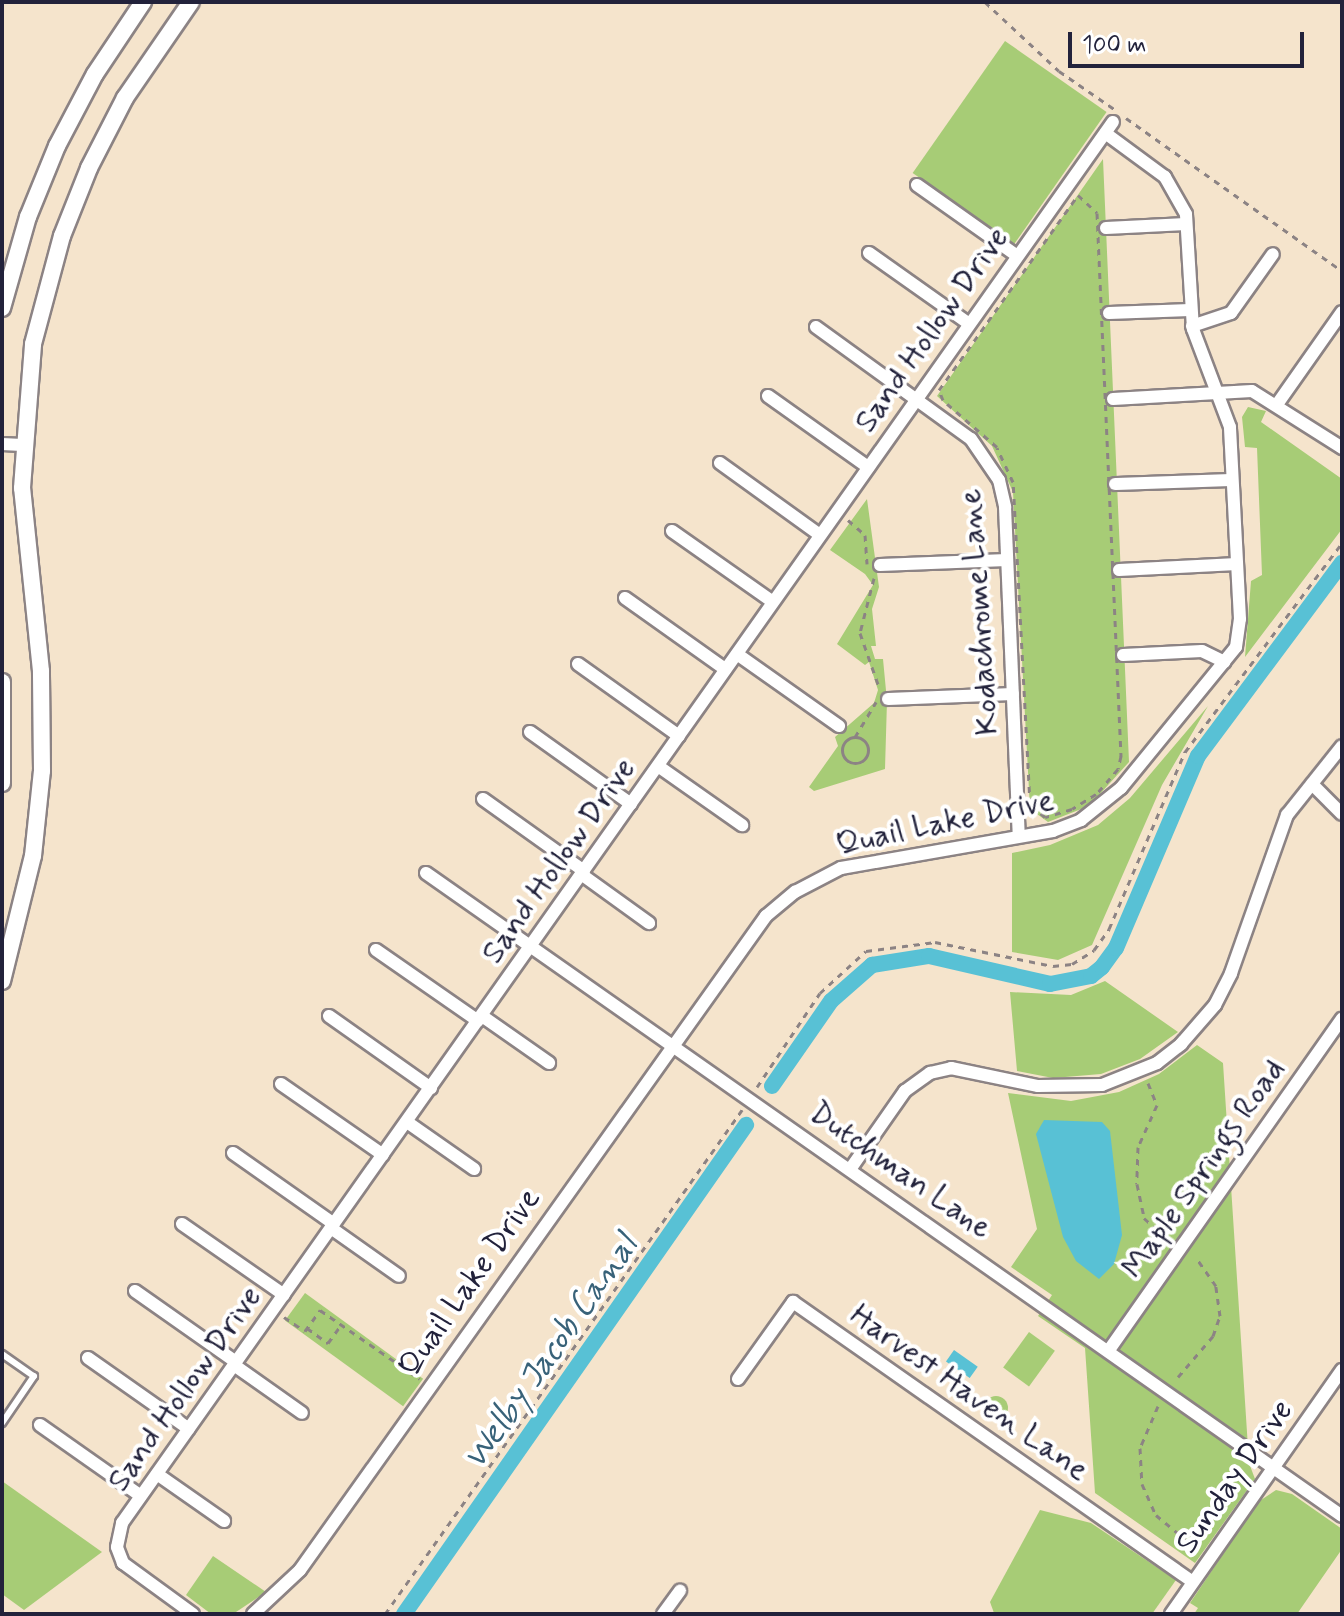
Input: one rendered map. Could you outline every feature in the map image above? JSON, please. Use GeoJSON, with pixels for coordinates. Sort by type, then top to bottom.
{"type":"FeatureCollection","features":[{"type":"Feature","properties":{"kind":"street"},"geometry":{"type":"LineString","coordinates":[[2,308],[22,236],[74,112],[143,2]]}},
{"type":"Feature","properties":{"kind":"street"},"geometry":{"type":"LineString","coordinates":[[2,981],[33,856],[43,761],[41,671],[23,522],[22,445],[33,344],[62,236],[118,111],[191,2]]}},
{"type":"Feature","properties":{"kind":"street","name":"Quail Lake Drive"},"geometry":{"type":"LineString","coordinates":[[253,1614],[291,1582],[753,930],[810,882],[855,864],[1067,826],[1108,801],[1225,662],[1239,636],[1230,427],[1221,394],[1192,326],[1186,224],[1178,196],[1165,177],[1109,128]]}},
{"type":"Feature","properties":{"kind":"street","name":"Sand Hollow Drive"},"geometry":{"type":"LineString","coordinates":[[193,1614],[129,1569],[119,1555],[118,1531],[1016,255],[1109,128]]}},
{"type":"Feature","properties":{"kind":"street"},"geometry":{"type":"LineString","coordinates":[[917,185],[1016,255]]}},
{"type":"Feature","properties":{"kind":"street"},"geometry":{"type":"LineString","coordinates":[[1106,228],[1186,224]]}},
{"type":"Feature","properties":{"kind":"street"},"geometry":{"type":"LineString","coordinates":[[869,253],[968,323]]}},
{"type":"Feature","properties":{"kind":"street"},"geometry":{"type":"LineString","coordinates":[[1192,326],[1231,313],[1273,254]]}},
{"type":"Feature","properties":{"kind":"street"},"geometry":{"type":"LineString","coordinates":[[1109,313],[1190,310]]}},
{"type":"Feature","properties":{"kind":"street"},"geometry":{"type":"LineString","coordinates":[[1278,403],[1342,312]]}},
{"type":"Feature","properties":{"kind":"street","name":"Kodachrome Lane"},"geometry":{"type":"LineString","coordinates":[[816,327],[971,439],[994,469],[1005,507],[1019,836]]}},
{"type":"Feature","properties":{"kind":"street"},"geometry":{"type":"LineString","coordinates":[[1113,399],[1252,391],[1278,403],[1342,448]]}},
{"type":"Feature","properties":{"kind":"street"},"geometry":{"type":"LineString","coordinates":[[768,396],[868,467]]}},
{"type":"Feature","properties":{"kind":"street"},"geometry":{"type":"LineString","coordinates":[[2,444],[22,445]]}},
{"type":"Feature","properties":{"kind":"street"},"geometry":{"type":"LineString","coordinates":[[720,463],[820,535]]}},
{"type":"Feature","properties":{"kind":"street"},"geometry":{"type":"LineString","coordinates":[[1115,484],[1232,480]]}},
{"type":"Feature","properties":{"kind":"street"},"geometry":{"type":"LineString","coordinates":[[672,531],[773,602]]}},
{"type":"Feature","properties":{"kind":"street"},"geometry":{"type":"LineString","coordinates":[[880,565],[1007,560]]}},
{"type":"Feature","properties":{"kind":"street"},"geometry":{"type":"LineString","coordinates":[[1119,570],[1237,564]]}},
{"type":"Feature","properties":{"kind":"street"},"geometry":{"type":"LineString","coordinates":[[625,598],[725,669]]}},
{"type":"Feature","properties":{"kind":"street"},"geometry":{"type":"LineString","coordinates":[[1123,655],[1202,651],[1225,662]]}},
{"type":"Feature","properties":{"kind":"street"},"geometry":{"type":"LineString","coordinates":[[737,654],[839,726]]}},
{"type":"Feature","properties":{"kind":"street"},"geometry":{"type":"LineString","coordinates":[[578,664],[679,736]]}},
{"type":"Feature","properties":{"kind":"street"},"geometry":{"type":"LineString","coordinates":[[2,682],[2,783]]}},
{"type":"Feature","properties":{"kind":"street"},"geometry":{"type":"LineString","coordinates":[[888,699],[1013,694]]}},
{"type":"Feature","properties":{"kind":"street"},"geometry":{"type":"LineString","coordinates":[[530,732],[631,804]]}},
{"type":"Feature","properties":{"kind":"street"},"geometry":{"type":"LineString","coordinates":[[851,1168],[905,1091],[930,1073],[962,1069],[1038,1086],[1102,1085],[1157,1063],[1181,1044],[1215,1005],[1226,984],[1287,815],[1342,746]]}},
{"type":"Feature","properties":{"kind":"street"},"geometry":{"type":"LineString","coordinates":[[658,766],[742,825]]}},
{"type":"Feature","properties":{"kind":"street"},"geometry":{"type":"LineString","coordinates":[[1312,784],[1342,814]]}},
{"type":"Feature","properties":{"kind":"street"},"geometry":{"type":"LineString","coordinates":[[483,799],[649,923]]}},
{"type":"Feature","properties":{"kind":"street","name":"Dutchman Lane"},"geometry":{"type":"LineString","coordinates":[[426,873],[851,1168],[1342,1516]]}},
{"type":"Feature","properties":{"kind":"street"},"geometry":{"type":"LineString","coordinates":[[376,950],[549,1063]]}},
{"type":"Feature","properties":{"kind":"street"},"geometry":{"type":"LineString","coordinates":[[329,1016],[431,1088]]}},
{"type":"Feature","properties":{"kind":"street","name":"Maple Springs Road"},"geometry":{"type":"LineString","coordinates":[[1109,1350],[1342,1019]]}},
{"type":"Feature","properties":{"kind":"street"},"geometry":{"type":"LineString","coordinates":[[281,1084],[383,1155]]}},
{"type":"Feature","properties":{"kind":"street"},"geometry":{"type":"LineString","coordinates":[[407,1122],[474,1169]]}},
{"type":"Feature","properties":{"kind":"street"},"geometry":{"type":"LineString","coordinates":[[233,1153],[399,1276]]}},
{"type":"Feature","properties":{"kind":"street"},"geometry":{"type":"LineString","coordinates":[[182,1224],[284,1295]]}},
{"type":"Feature","properties":{"kind":"street"},"geometry":{"type":"LineString","coordinates":[[135,1291],[302,1413]]}},
{"type":"Feature","properties":{"kind":"street","name":"Harvest Haven Lane"},"geometry":{"type":"LineString","coordinates":[[738,1379],[793,1302],[1193,1582]]}},
{"type":"Feature","properties":{"kind":"street"},"geometry":{"type":"LineString","coordinates":[[88,1358],[189,1429]]}},
{"type":"Feature","properties":{"kind":"street","name":"Sunday Drive"},"geometry":{"type":"LineString","coordinates":[[1171,1614],[1342,1370]]}},
{"type":"Feature","properties":{"kind":"street"},"geometry":{"type":"LineString","coordinates":[[40,1425],[141,1496]]}},
{"type":"Feature","properties":{"kind":"street"},"geometry":{"type":"LineString","coordinates":[[157,1474],[224,1521]]}},
{"type":"Feature","properties":{"kind":"street"},"geometry":{"type":"LineString","coordinates":[[663,1614],[680,1591]]}},
{"type":"Feature","properties":{"kind":"lane"},"geometry":{"type":"LineString","coordinates":[[2,1354],[34,1376],[2,1423]]}},
{"type":"Feature","properties":{"kind":"path"},"geometry":{"type":"LineString","coordinates":[[985,2],[1059,71],[1342,271]]}},
{"type":"Feature","properties":{"kind":"path"},"geometry":{"type":"LineString","coordinates":[[1078,195],[1097,213],[1121,760],[1103,787],[1072,809],[1045,817],[1030,804],[1016,498],[997,447],[943,400],[939,390],[1078,195]]}},
{"type":"Feature","properties":{"kind":"path"},"geometry":{"type":"LineString","coordinates":[[836,512],[865,535],[865,560],[875,581],[860,633],[876,670],[878,698],[855,737],[846,740],[842,751],[853,762],[868,751],[855,737]]}},
{"type":"Feature","properties":{"kind":"path"},"geometry":{"type":"LineString","coordinates":[[385,1614],[750,1098],[820,993],[866,951],[935,942],[1053,966],[1072,964],[1094,950],[1109,929],[1185,752],[1342,543]]}},
{"type":"Feature","properties":{"kind":"path"},"geometry":{"type":"LineString","coordinates":[[1148,1083],[1157,1105],[1138,1147],[1137,1184],[1144,1218],[1166,1238]]}},
{"type":"Feature","properties":{"kind":"path"},"geometry":{"type":"LineString","coordinates":[[1178,1377],[1213,1336],[1220,1316],[1216,1286],[1196,1257]]}},
{"type":"Feature","properties":{"kind":"path"},"geometry":{"type":"LineString","coordinates":[[274,1309],[328,1343],[341,1325]]}},
{"type":"Feature","properties":{"kind":"path"},"geometry":{"type":"LineString","coordinates":[[307,1328],[320,1310],[430,1386]]}},
{"type":"Feature","properties":{"kind":"path"},"geometry":{"type":"LineString","coordinates":[[1158,1406],[1140,1448],[1142,1484],[1156,1515],[1197,1549]]}},
{"type":"Feature","properties":{"kind":"green space"},"geometry":{"type":"Polygon","coordinates":[[[1005,41],[1107,112],[1014,244],[913,173],[1005,41]]]}},
{"type":"Feature","properties":{"kind":"green space"},"geometry":{"type":"Polygon","coordinates":[[[1103,159],[1129,762],[1089,806],[1048,822],[1030,809],[1013,492],[992,446],[937,396],[1103,159]]]}},
{"type":"Feature","properties":{"kind":"green space"},"geometry":{"type":"Polygon","coordinates":[[[1248,407],[1266,411],[1261,422],[1342,479],[1342,529],[1245,657],[1251,581],[1262,575],[1257,448],[1245,447],[1242,417],[1248,407]]]}},
{"type":"Feature","properties":{"kind":"green space"},"geometry":{"type":"Polygon","coordinates":[[[867,499],[879,587],[872,609],[876,646],[871,646],[875,659],[883,659],[887,701],[885,769],[814,791],[809,787],[838,746],[835,737],[874,703],[878,690],[869,662],[865,665],[837,644],[873,585],[865,574],[830,550],[867,499]]]}},
{"type":"Feature","properties":{"kind":"green space"},"geometry":{"type":"Polygon","coordinates":[[[1208,706],[1162,785],[1092,945],[1058,960],[1012,952],[1012,853],[1050,845],[1098,825],[1130,798],[1208,706]]]}},
{"type":"Feature","properties":{"kind":"green space"},"geometry":{"type":"Polygon","coordinates":[[[1105,981],[1178,1032],[1140,1059],[1101,1074],[1053,1078],[1017,1071],[1010,992],[1071,995],[1105,981]]]}},
{"type":"Feature","properties":{"kind":"green space"},"geometry":{"type":"Polygon","coordinates":[[[1197,1045],[1223,1063],[1249,1463],[1255,1479],[1195,1563],[1095,1493],[1085,1348],[1038,1316],[1052,1295],[1011,1267],[1037,1229],[1008,1093],[1071,1101],[1119,1092],[1159,1074],[1197,1045]]]}},
{"type":"Feature","properties":{"kind":"green space"},"geometry":{"type":"Polygon","coordinates":[[[305,1293],[423,1379],[403,1406],[285,1321],[305,1293]]]}},
{"type":"Feature","properties":{"kind":"green space"},"geometry":{"type":"Polygon","coordinates":[[[1029,1332],[1055,1351],[1029,1386],[1003,1368],[1029,1332]]]}},
{"type":"Feature","properties":{"kind":"green space"},"geometry":{"type":"Polygon","coordinates":[[[996,1396],[1007,1403],[1008,1408],[1001,1419],[996,1420],[985,1413],[984,1408],[991,1397],[996,1396]]]}},
{"type":"Feature","properties":{"kind":"green space"},"geometry":{"type":"Polygon","coordinates":[[[2,1481],[102,1552],[24,1610],[2,1594],[2,1481]]]}},
{"type":"Feature","properties":{"kind":"green space"},"geometry":{"type":"Polygon","coordinates":[[[1276,1490],[1292,1494],[1342,1529],[1342,1549],[1297,1614],[1194,1614],[1198,1608],[1190,1603],[1258,1502],[1276,1490]]]}},
{"type":"Feature","properties":{"kind":"green space"},"geometry":{"type":"Polygon","coordinates":[[[1040,1510],[1091,1523],[1176,1580],[1152,1614],[994,1613],[990,1602],[1040,1510]]]}},
{"type":"Feature","properties":{"kind":"green space"},"geometry":{"type":"Polygon","coordinates":[[[213,1556],[266,1592],[233,1614],[211,1614],[186,1595],[213,1556]]]}},
{"type":"Feature","properties":{"kind":"water"},"geometry":{"type":"Polygon","coordinates":[[[1044,1120],[1102,1122],[1110,1131],[1122,1235],[1114,1264],[1099,1279],[1076,1261],[1063,1237],[1036,1134],[1044,1120]]]}},
{"type":"Feature","properties":{"kind":"water"},"geometry":{"type":"Polygon","coordinates":[[[954,1350],[978,1367],[970,1378],[946,1361],[954,1350]]]}},
{"type":"Feature","properties":{"kind":"waterway","name":"Welby Jacob Canal"},"geometry":{"type":"LineString","coordinates":[[772,1086],[831,1001],[872,965],[929,956],[1050,984],[1091,976],[1102,967],[1116,948],[1198,756],[1342,563]]}},
{"type":"Feature","properties":{"kind":"waterway","name":"Welby Jacob Canal"},"geometry":{"type":"LineString","coordinates":[[404,1614],[746,1125]]}}]}
